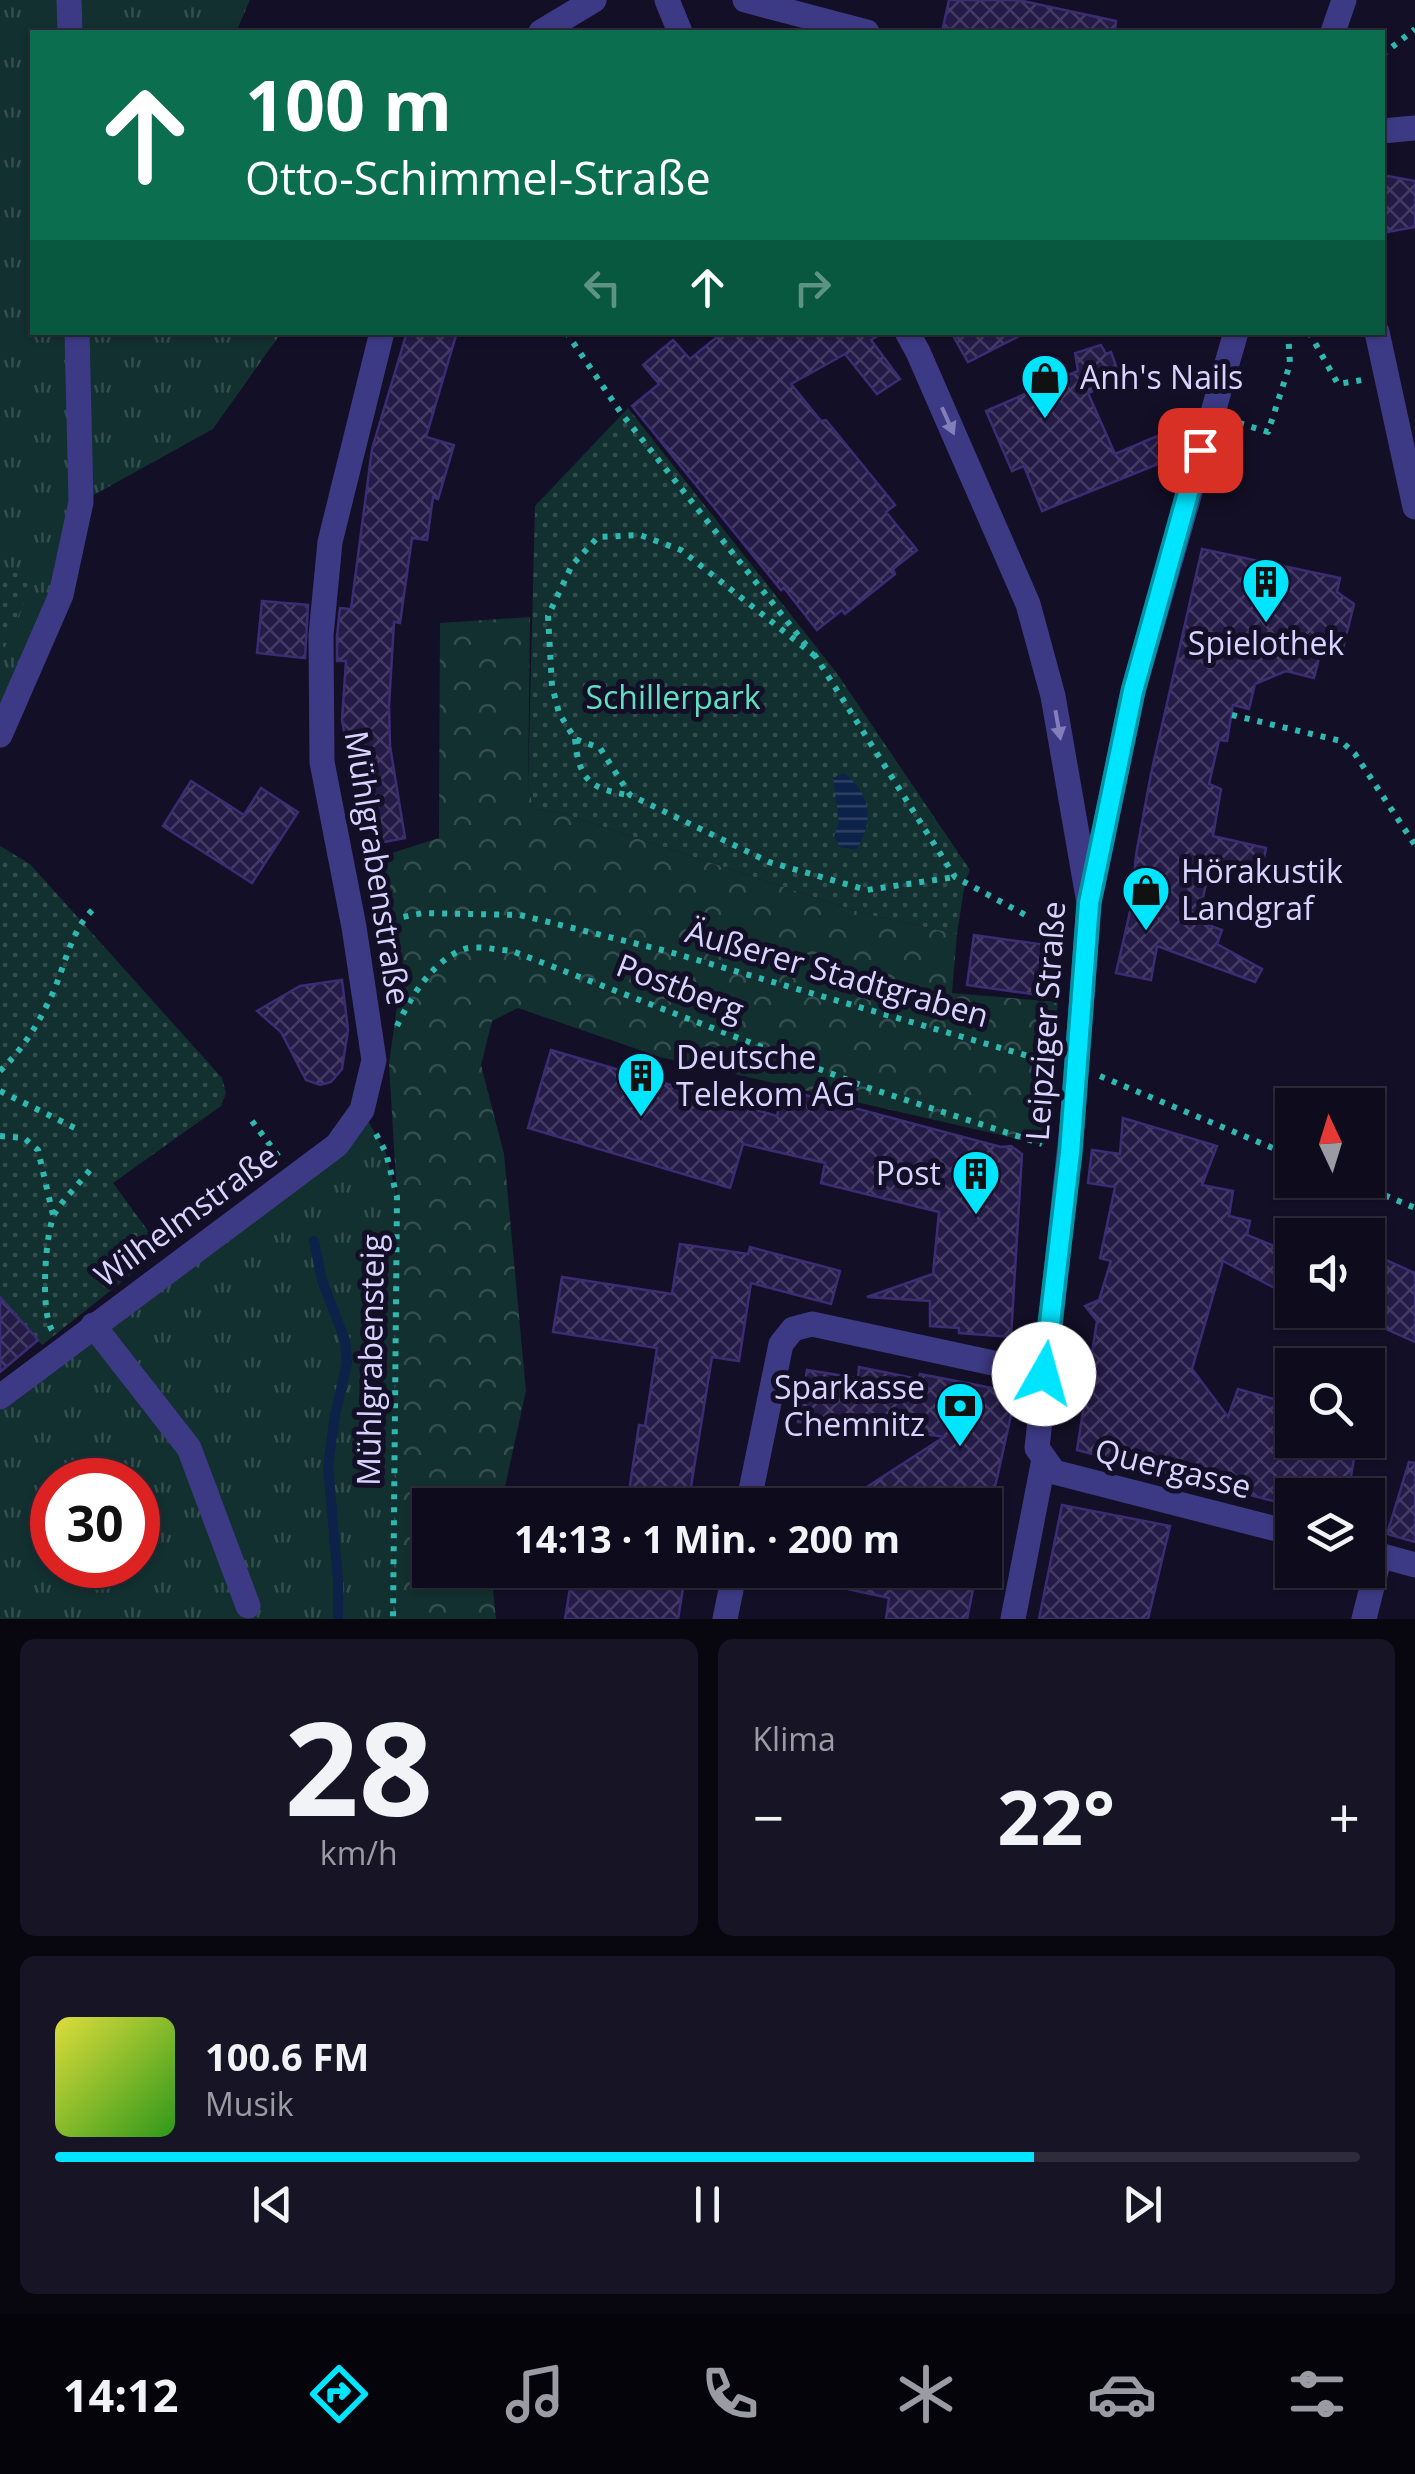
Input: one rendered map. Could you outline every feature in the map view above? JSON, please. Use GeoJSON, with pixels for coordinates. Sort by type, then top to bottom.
{"type":"FeatureCollection","features":[{"type":"Feature","properties":{"kind":"street"},"geometry":{"type":"LineString","coordinates":[[69,0],[70,30]]}},
{"type":"Feature","properties":{"kind":"street"},"geometry":{"type":"LineString","coordinates":[[540,30],[558,0]]}},
{"type":"Feature","properties":{"kind":"street"},"geometry":{"type":"LineString","coordinates":[[542,30],[594,0]]}},
{"type":"Feature","properties":{"kind":"street"},"geometry":{"type":"LineString","coordinates":[[668,0],[679,30]]}},
{"type":"Feature","properties":{"kind":"street"},"geometry":{"type":"LineString","coordinates":[[745,0],[858,30]]}},
{"type":"Feature","properties":{"kind":"street"},"geometry":{"type":"LineString","coordinates":[[1334,30],[1344,0]]}},
{"type":"Feature","properties":{"kind":"street"},"geometry":{"type":"LineString","coordinates":[[1385,131],[1415,128]]}},
{"type":"Feature","properties":{"kind":"street"},"geometry":{"type":"LineString","coordinates":[[0,735],[61,595],[81,502],[77,335]]}},
{"type":"Feature","properties":{"kind":"street","name":"Mühlgrabenstraße"},"geometry":{"type":"LineString","coordinates":[[374,1060],[354,927],[322,762],[321,636],[330,542],[381,335]]}},
{"type":"Feature","properties":{"kind":"street","name":"Leipziger Straße"},"geometry":{"type":"LineString","coordinates":[[909,335],[1028,604],[1053,696],[1089,903],[1070,1153],[1037,1448],[1044,1459],[1013,1619]]}},
{"type":"Feature","properties":{"kind":"street"},"geometry":{"type":"LineString","coordinates":[[1378,335],[1415,507]]}},
{"type":"Feature","properties":{"kind":"street"},"geometry":{"type":"LineString","coordinates":[[1089,903],[1133,691],[1235,336]]}},
{"type":"Feature","properties":{"kind":"street","name":"Wilhelmstraße"},"geometry":{"type":"LineString","coordinates":[[0,1396],[336,1145],[362,1110],[374,1060]]}},
{"type":"Feature","properties":{"kind":"street"},"geometry":{"type":"LineString","coordinates":[[751,1488],[781,1344],[793,1329],[812,1324],[1044,1374]]}},
{"type":"Feature","properties":{"kind":"street"},"geometry":{"type":"LineString","coordinates":[[93,1325],[190,1448],[248,1606]]}},
{"type":"Feature","properties":{"kind":"street","name":"Quergasse"},"geometry":{"type":"LineString","coordinates":[[1044,1459],[1054,1472],[1275,1529]]}},
{"type":"Feature","properties":{"kind":"street"},"geometry":{"type":"LineString","coordinates":[[1385,1557],[1415,1565]]}},
{"type":"Feature","properties":{"kind":"street"},"geometry":{"type":"LineString","coordinates":[[726,1619],[732,1588]]}},
{"type":"Feature","properties":{"kind":"street"},"geometry":{"type":"LineString","coordinates":[[1364,1619],[1369,1588]]}},
{"type":"Feature","properties":{"kind":"path"},"geometry":{"type":"LineString","coordinates":[[1385,53],[1415,29]]}},
{"type":"Feature","properties":{"kind":"path"},"geometry":{"type":"LineString","coordinates":[[568,335],[621,414],[815,656],[955,877],[1031,918]]}},
{"type":"Feature","properties":{"kind":"path"},"geometry":{"type":"LineString","coordinates":[[1210,415],[1268,432],[1290,364],[1288,335]]}},
{"type":"Feature","properties":{"kind":"path"},"geometry":{"type":"LineString","coordinates":[[1310,335],[1338,384],[1362,380]]}},
{"type":"Feature","properties":{"kind":"path"},"geometry":{"type":"LineString","coordinates":[[815,656],[681,550],[640,536],[598,537],[572,565],[548,616],[552,686],[559,713],[575,739],[578,766],[601,791],[630,796],[769,862],[867,890],[955,877]]}},
{"type":"Feature","properties":{"kind":"path"},"geometry":{"type":"LineString","coordinates":[[1232,715],[1341,741],[1356,754],[1415,845]]}},
{"type":"Feature","properties":{"kind":"path"},"geometry":{"type":"LineString","coordinates":[[575,739],[600,748],[630,796]]}},
{"type":"Feature","properties":{"kind":"path"},"geometry":{"type":"LineString","coordinates":[[0,1071],[22,1049],[50,1000],[81,920],[96,907]]}},
{"type":"Feature","properties":{"kind":"path","name":"Äußerer Stadtgraben"},"geometry":{"type":"LineString","coordinates":[[354,927],[423,913],[520,915],[666,950],[1064,1066]]}},
{"type":"Feature","properties":{"kind":"path","name":"Postberg"},"geometry":{"type":"LineString","coordinates":[[374,1060],[408,1003],[441,963],[466,948],[512,950],[866,1086],[1070,1153]]}},
{"type":"Feature","properties":{"kind":"path"},"geometry":{"type":"LineString","coordinates":[[1083,1072],[1275,1149]]}},
{"type":"Feature","properties":{"kind":"path"},"geometry":{"type":"LineString","coordinates":[[0,1091],[78,1130]]}},
{"type":"Feature","properties":{"kind":"path","name":"Mühlgrabensteig"},"geometry":{"type":"LineString","coordinates":[[362,1110],[386,1153],[397,1197],[394,1619]]}},
{"type":"Feature","properties":{"kind":"path"},"geometry":{"type":"LineString","coordinates":[[252,1122],[294,1178]]}},
{"type":"Feature","properties":{"kind":"path"},"geometry":{"type":"LineString","coordinates":[[0,1136],[24,1138],[38,1150],[53,1216],[45,1267],[46,1320],[64,1347]]}},
{"type":"Feature","properties":{"kind":"path"},"geometry":{"type":"LineString","coordinates":[[53,1216],[90,1170]]}},
{"type":"Feature","properties":{"kind":"path"},"geometry":{"type":"LineString","coordinates":[[1385,1195],[1415,1208]]}},
{"type":"Feature","properties":{"kind":"green space"},"geometry":{"type":"Polygon","coordinates":[[[0,0],[250,0],[237,30],[30,30],[30,335],[280,335],[213,429],[81,502],[0,735],[0,0]]]}},
{"type":"Feature","properties":{"kind":"green space","name":"Schillerpark"},"geometry":{"type":"Polygon","coordinates":[[[628,408],[836,672],[970,870],[957,934],[862,913],[562,813],[534,809],[528,786],[535,506],[628,408]]]}},
{"type":"Feature","properties":{"kind":"green space"},"geometry":{"type":"Polygon","coordinates":[[[0,565],[34,579],[0,659],[0,565]]]}},
{"type":"Feature","properties":{"kind":"green space"},"geometry":{"type":"Polygon","coordinates":[[[530,617],[528,786],[534,809],[562,813],[862,913],[957,934],[952,993],[1058,1002],[1044,1145],[660,1057],[518,1008],[492,1021],[481,1065],[504,1154],[526,1391],[505,1488],[412,1488],[412,1588],[493,1588],[496,1619],[393,1619],[397,1197],[389,1064],[397,1006],[370,860],[439,838],[440,623],[530,617]]]}},
{"type":"Feature","properties":{"kind":"green space"},"geometry":{"type":"Polygon","coordinates":[[[0,846],[30,864],[222,1078],[226,1093],[221,1106],[113,1183],[162,1250],[42,1345],[0,1297],[0,846]]]}},
{"type":"Feature","properties":{"kind":"green space"},"geometry":{"type":"Polygon","coordinates":[[[362,1110],[386,1153],[397,1197],[393,1619],[0,1619],[0,1397],[362,1110]]]}},
{"type":"Feature","properties":{"kind":"water"},"geometry":{"type":"Polygon","coordinates":[[[844,773],[860,790],[867,809],[866,829],[856,850],[840,847],[834,836],[839,822],[833,778],[844,773]]]}},
{"type":"Feature","properties":{"kind":"building"},"geometry":{"type":"Polygon","coordinates":[[[949,0],[1018,0],[1116,21],[1115,30],[943,27],[949,0]]]}},
{"type":"Feature","properties":{"kind":"building"},"geometry":{"type":"Polygon","coordinates":[[[1385,176],[1415,181],[1415,227],[1385,232],[1385,176]]]}},
{"type":"Feature","properties":{"kind":"building"},"geometry":{"type":"Polygon","coordinates":[[[406,335],[456,335],[426,437],[454,445],[438,499],[433,497],[427,540],[412,538],[400,623],[394,622],[390,746],[405,838],[364,846],[342,720],[346,661],[337,661],[337,636],[340,608],[351,609],[372,449],[406,335]]]}},
{"type":"Feature","properties":{"kind":"building"},"geometry":{"type":"Polygon","coordinates":[[[719,335],[879,335],[871,340],[900,379],[877,394],[845,354],[791,384],[821,421],[826,420],[895,505],[886,512],[917,550],[893,569],[895,574],[845,614],[842,610],[817,630],[632,406],[659,384],[643,365],[673,340],[690,359],[719,335]]]}},
{"type":"Feature","properties":{"kind":"building"},"geometry":{"type":"Polygon","coordinates":[[[953,335],[1021,335],[968,362],[953,335]]]}},
{"type":"Feature","properties":{"kind":"building"},"geometry":{"type":"Polygon","coordinates":[[[1101,345],[1106,354],[1111,352],[1121,380],[1088,393],[1115,454],[1167,432],[1158,464],[1042,511],[1024,466],[1012,471],[986,411],[1078,371],[1075,353],[1101,345]]]}},
{"type":"Feature","properties":{"kind":"building"},"geometry":{"type":"Polygon","coordinates":[[[1202,549],[1340,578],[1337,592],[1354,604],[1343,648],[1319,658],[1314,678],[1286,671],[1255,684],[1249,709],[1233,705],[1227,741],[1219,740],[1209,784],[1221,789],[1213,836],[1266,848],[1260,879],[1210,865],[1198,921],[1222,930],[1217,944],[1262,969],[1255,982],[1157,946],[1151,980],[1116,973],[1132,903],[1136,855],[1151,774],[1202,549]]]}},
{"type":"Feature","properties":{"kind":"building"},"geometry":{"type":"Polygon","coordinates":[[[262,601],[308,605],[305,658],[257,653],[262,601]]]}},
{"type":"Feature","properties":{"kind":"building"},"geometry":{"type":"Polygon","coordinates":[[[191,781],[244,815],[261,788],[298,812],[252,883],[163,826],[191,781]]]}},
{"type":"Feature","properties":{"kind":"building"},"geometry":{"type":"Polygon","coordinates":[[[974,935],[1060,947],[1053,997],[967,985],[974,935]]]}},
{"type":"Feature","properties":{"kind":"building"},"geometry":{"type":"Polygon","coordinates":[[[342,980],[348,1030],[342,1069],[331,1082],[320,1085],[306,1080],[281,1032],[257,1011],[300,986],[342,980]]]}},
{"type":"Feature","properties":{"kind":"building","name":"Post"},"geometry":{"type":"Polygon","coordinates":[[[551,1050],[777,1116],[783,1089],[1001,1147],[1011,1146],[1022,1154],[1011,1337],[959,1333],[959,1328],[930,1326],[930,1301],[867,1297],[933,1274],[939,1212],[821,1183],[825,1163],[743,1144],[730,1188],[528,1128],[551,1050]]]}},
{"type":"Feature","properties":{"kind":"building"},"geometry":{"type":"Polygon","coordinates":[[[1123,1118],[1217,1146],[1202,1185],[1233,1191],[1229,1216],[1250,1221],[1247,1235],[1275,1246],[1275,1288],[1223,1261],[1192,1369],[1228,1417],[1238,1389],[1275,1399],[1275,1458],[1354,1458],[1351,1478],[1275,1478],[1275,1502],[1077,1450],[1097,1321],[1085,1306],[1099,1300],[1111,1261],[1100,1258],[1115,1187],[1088,1183],[1092,1150],[1120,1154],[1123,1118]]]}},
{"type":"Feature","properties":{"kind":"building"},"geometry":{"type":"Polygon","coordinates":[[[680,1244],[748,1254],[750,1247],[840,1271],[831,1304],[751,1283],[739,1361],[712,1357],[691,1488],[630,1488],[639,1425],[645,1426],[657,1348],[553,1332],[562,1277],[672,1294],[680,1244]]]}},
{"type":"Feature","properties":{"kind":"building"},"geometry":{"type":"Polygon","coordinates":[[[1385,1260],[1415,1273],[1415,1342],[1384,1328],[1385,1260]]]}},
{"type":"Feature","properties":{"kind":"building"},"geometry":{"type":"Polygon","coordinates":[[[0,1297],[38,1340],[0,1372],[0,1297]]]}},
{"type":"Feature","properties":{"kind":"building","name":"Sparkasse Chemnitz"},"geometry":{"type":"Polygon","coordinates":[[[859,1367],[1002,1390],[1013,1406],[995,1488],[865,1488],[944,1437],[854,1423],[852,1429],[798,1422],[807,1370],[858,1378],[859,1367]]]}},
{"type":"Feature","properties":{"kind":"building"},"geometry":{"type":"Polygon","coordinates":[[[1409,1462],[1415,1463],[1415,1542],[1387,1534],[1409,1462]]]}},
{"type":"Feature","properties":{"kind":"building"},"geometry":{"type":"Polygon","coordinates":[[[1062,1505],[1170,1526],[1148,1619],[1039,1619],[1062,1505]]]}},
{"type":"Feature","properties":{"kind":"building"},"geometry":{"type":"Polygon","coordinates":[[[570,1588],[683,1588],[678,1619],[565,1619],[570,1588]]]}},
{"type":"Feature","properties":{"kind":"building"},"geometry":{"type":"Polygon","coordinates":[[[843,1588],[973,1588],[967,1619],[886,1619],[889,1598],[843,1588]]]}},
{"type":"Feature","properties":{"kind":"waterway"},"geometry":{"type":"LineString","coordinates":[[314,1241],[322,1280],[345,1340],[347,1363],[328,1466],[338,1619]]}},
{"type":"Feature","properties":{"kind":"place","name":"Anh's Nails"},"geometry":{"type":"Point","coordinates":[1045,420]}},
{"type":"Feature","properties":{"kind":"place","name":"Spielothek"},"geometry":{"type":"Point","coordinates":[1266,624]}},
{"type":"Feature","properties":{"kind":"place","name":"Hörakustik Landgraf"},"geometry":{"type":"Point","coordinates":[1146,932]}},
{"type":"Feature","properties":{"kind":"place","name":"Deutsche Telekom AG"},"geometry":{"type":"Point","coordinates":[641,1118]}},
{"type":"Feature","properties":{"kind":"place","name":"Post"},"geometry":{"type":"Point","coordinates":[976,1216]}},
{"type":"Feature","properties":{"kind":"place","name":"Sparkasse Chemnitz"},"geometry":{"type":"Point","coordinates":[960,1448]}},
{"type":"Feature","properties":{"kind":"route"},"geometry":{"type":"LineString","coordinates":[[1044,1374],[1070,1153],[1089,903],[1133,691],[1200,450]]}}]}
